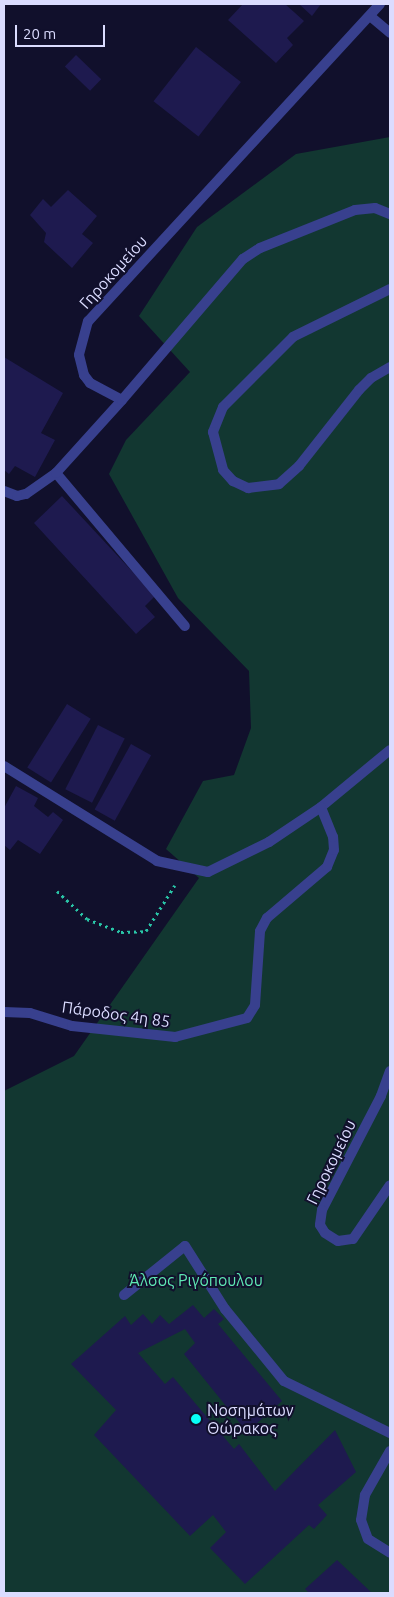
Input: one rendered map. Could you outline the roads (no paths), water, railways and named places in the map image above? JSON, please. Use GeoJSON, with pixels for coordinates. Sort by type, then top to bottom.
{"type":"FeatureCollection","features":[{"type":"Feature","properties":{"kind":"street","name":"Γηροκομείου"},"geometry":{"type":"LineString","coordinates":[[122,400],[90,383],[84,374],[79,356],[88,321],[380,4]]}},
{"type":"Feature","properties":{"kind":"street"},"geometry":{"type":"LineString","coordinates":[[370,16],[390,33]]}},
{"type":"Feature","properties":{"kind":"street"},"geometry":{"type":"LineString","coordinates":[[4,491],[17,496],[26,494],[56,473],[244,259],[260,248],[355,210],[375,208],[390,214]]}},
{"type":"Feature","properties":{"kind":"street"},"geometry":{"type":"LineString","coordinates":[[390,289],[293,337],[223,407],[213,432],[214,443],[223,470],[233,481],[248,488],[279,484],[299,466],[358,390],[371,378],[390,367]]}},
{"type":"Feature","properties":{"kind":"street"},"geometry":{"type":"LineString","coordinates":[[56,473],[185,626]]}},
{"type":"Feature","properties":{"kind":"street"},"geometry":{"type":"LineString","coordinates":[[4,766],[157,861],[208,872],[269,842],[321,807],[390,750]]}},
{"type":"Feature","properties":{"kind":"street","name":"Πάροδος 4η 85"},"geometry":{"type":"LineString","coordinates":[[4,1012],[30,1013],[72,1026],[175,1037],[247,1018],[255,1005],[260,931],[267,918],[327,867],[334,850],[333,837],[321,807]]}},
{"type":"Feature","properties":{"kind":"street","name":"Γηροκομείου"},"geometry":{"type":"LineString","coordinates":[[390,1070],[381,1096],[322,1210],[320,1225],[325,1233],[338,1242],[353,1239],[390,1185]]}},
{"type":"Feature","properties":{"kind":"street"},"geometry":{"type":"LineString","coordinates":[[124,1295],[185,1246],[225,1310],[284,1381],[390,1433]]}},
{"type":"Feature","properties":{"kind":"street"},"geometry":{"type":"LineString","coordinates":[[390,1450],[365,1495],[361,1520],[368,1539],[390,1553]]}},
{"type":"Feature","properties":{"kind":"place","name":"Νοσημάτων Θώρακος"},"geometry":{"type":"Point","coordinates":[196,1419]}},
{"type":"Feature","properties":{"kind":"park label","name":"Άλσος Ριγόπουλου"},"geometry":{"type":"Point","coordinates":[196,1280]}}]}
